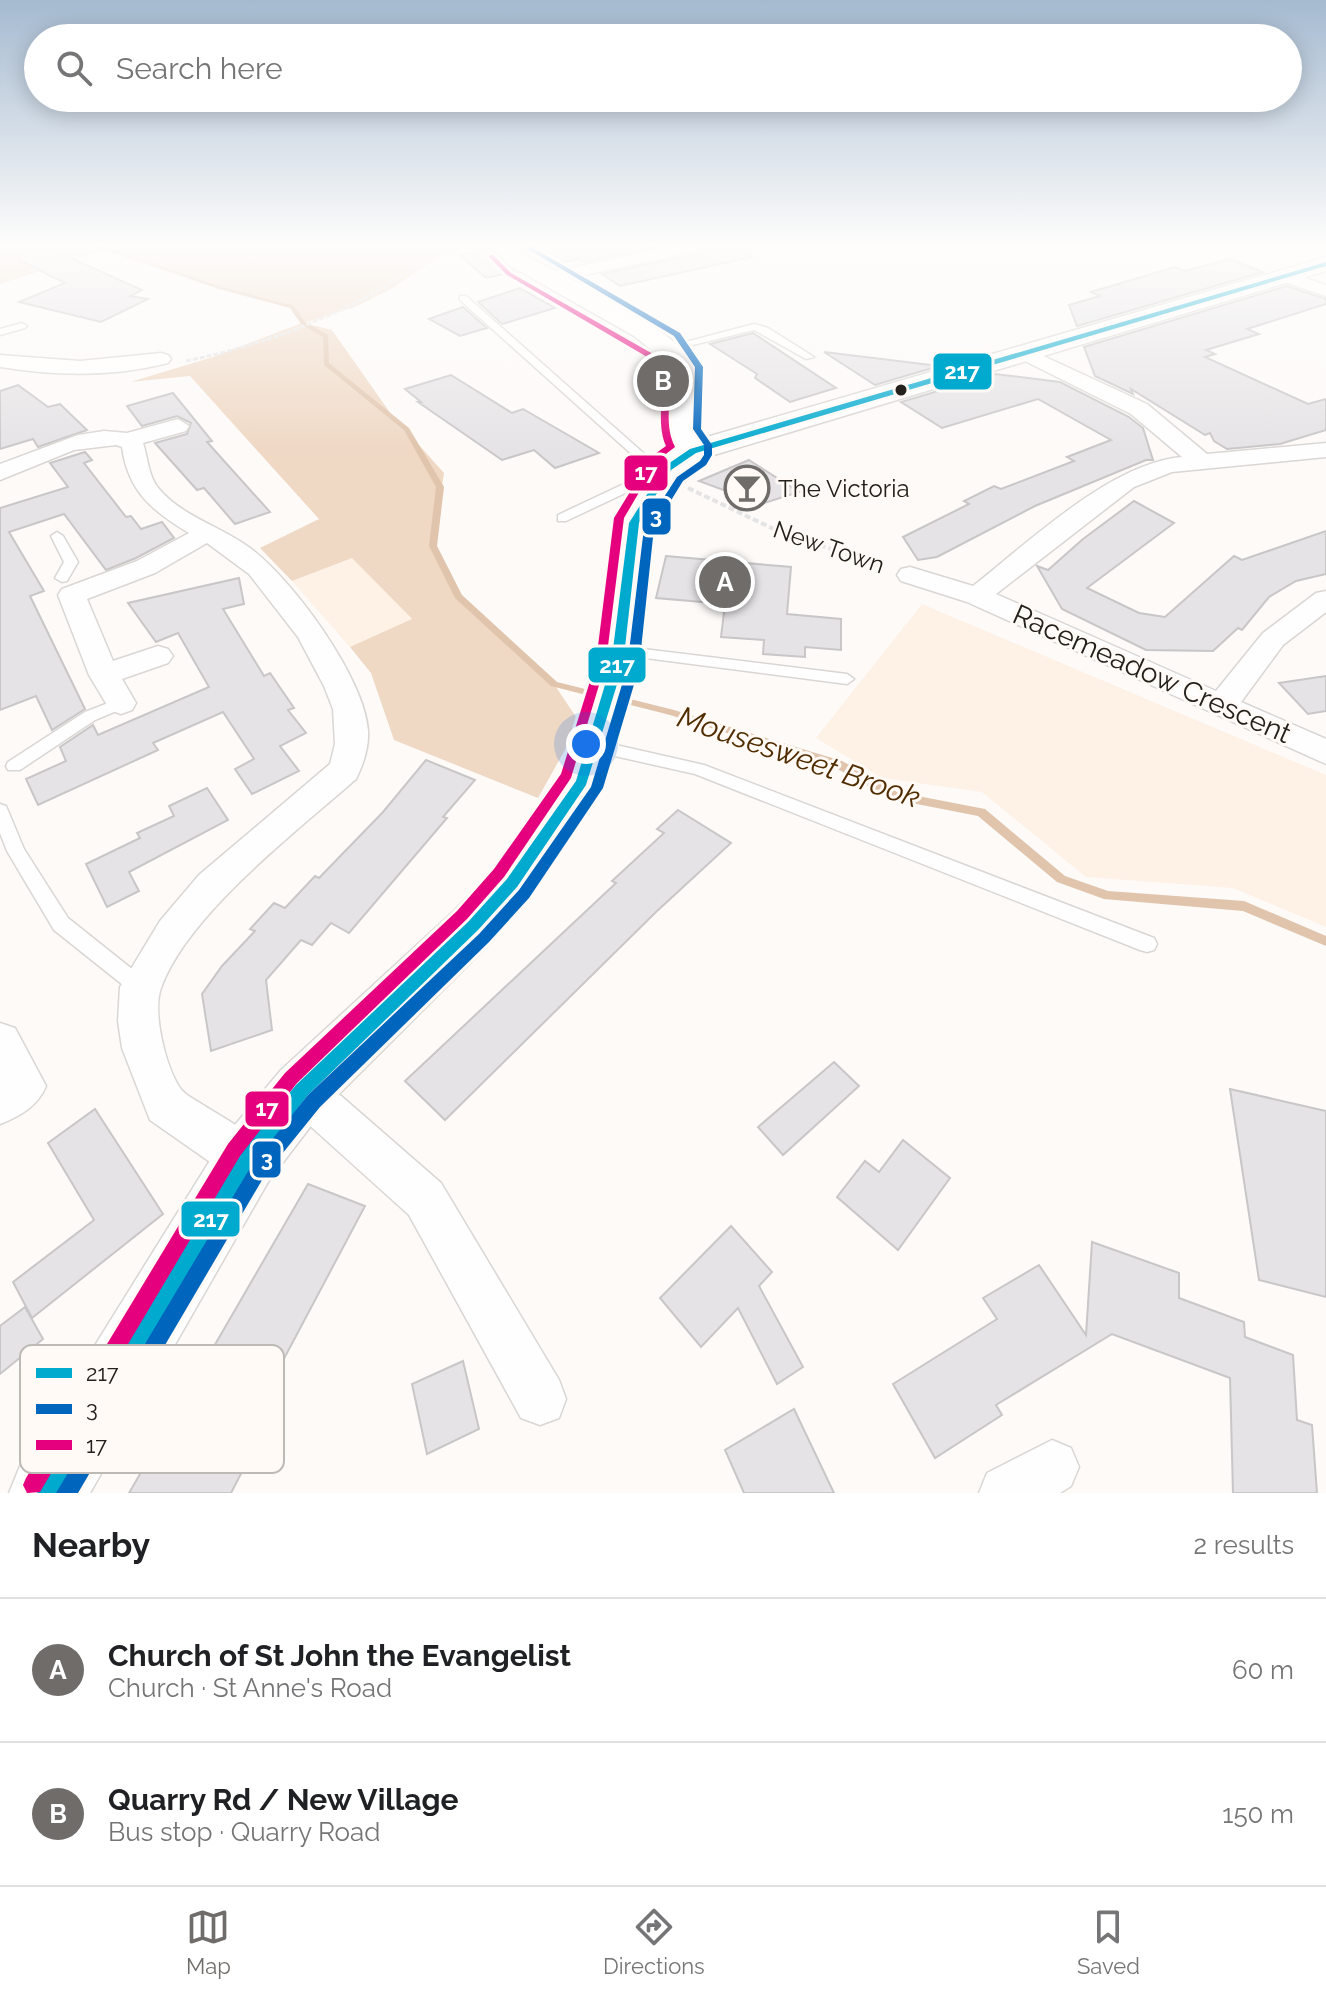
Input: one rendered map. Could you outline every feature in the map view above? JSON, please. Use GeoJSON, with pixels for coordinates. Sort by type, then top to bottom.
{"type":"FeatureCollection","features":[{"type":"Feature","properties":{"kind":"street"},"geometry":{"type":"LineString","coordinates":[[611,315],[668,348],[683,369],[681,434],[693,451]]}},
{"type":"Feature","properties":{"kind":"street"},"geometry":{"type":"LineString","coordinates":[[135,1345],[246,1160],[302,1090],[473,926],[512,883],[582,782],[597,739],[618,658],[634,523],[658,472],[693,451],[1154,315]]}},
{"type":"Feature","properties":{"kind":"street"},"geometry":{"type":"LineString","coordinates":[[1024,353],[1139,409],[1203,463]]}},
{"type":"Feature","properties":{"kind":"street"},"geometry":{"type":"LineString","coordinates":[[0,361],[20,365],[102,368],[161,359]]}},
{"type":"Feature","properties":{"kind":"street"},"geometry":{"type":"LineString","coordinates":[[0,473],[62,446],[98,439],[128,440],[178,426]]}},
{"type":"Feature","properties":{"kind":"street"},"geometry":{"type":"LineString","coordinates":[[128,440],[133,444],[137,468],[147,491],[165,506],[210,531],[245,556],[283,593],[340,686],[352,728],[351,749],[344,770],[212,886],[173,932],[140,987],[138,1021],[143,1048],[165,1105],[246,1160]]}},
{"type":"Feature","properties":{"kind":"street","name":"Racemeadow Crescent"},"geometry":{"type":"LineString","coordinates":[[977,596],[1126,482],[1168,465],[1326,450]]}},
{"type":"Feature","properties":{"kind":"street"},"geometry":{"type":"LineString","coordinates":[[121,703],[104,675],[67,586],[146,567],[210,531]]}},
{"type":"Feature","properties":{"kind":"street","name":"Racemeadow Crescent"},"geometry":{"type":"LineString","coordinates":[[910,575],[977,596],[1326,752]]}},
{"type":"Feature","properties":{"kind":"street"},"geometry":{"type":"LineString","coordinates":[[1221,706],[1273,639],[1326,599]]}},
{"type":"Feature","properties":{"kind":"street"},"geometry":{"type":"LineString","coordinates":[[104,675],[158,656]]}},
{"type":"Feature","properties":{"kind":"street"},"geometry":{"type":"LineString","coordinates":[[0,1042],[25,1086],[0,1103]]}},
{"type":"Feature","properties":{"kind":"street"},"geometry":{"type":"LineString","coordinates":[[302,1090],[425,1199],[540,1399]]}},
{"type":"Feature","properties":{"kind":"street"},"geometry":{"type":"LineString","coordinates":[[47,1493],[59,1473]]}},
{"type":"Feature","properties":{"kind":"lane"},"geometry":{"type":"LineString","coordinates":[[482,315],[658,472],[562,518]]}},
{"type":"Feature","properties":{"kind":"lane"},"geometry":{"type":"LineString","coordinates":[[0,332],[22,326]]}},
{"type":"Feature","properties":{"kind":"lane"},"geometry":{"type":"LineString","coordinates":[[668,348],[754,327],[765,330],[809,357]]}},
{"type":"Feature","properties":{"kind":"lane"},"geometry":{"type":"LineString","coordinates":[[57,536],[71,562],[67,586]]}},
{"type":"Feature","properties":{"kind":"lane"},"geometry":{"type":"LineString","coordinates":[[618,658],[847,679]]}},
{"type":"Feature","properties":{"kind":"lane"},"geometry":{"type":"LineString","coordinates":[[14,766],[90,716],[121,703]]}},
{"type":"Feature","properties":{"kind":"lane"},"geometry":{"type":"LineString","coordinates":[[597,739],[698,769],[1147,944]]}},
{"type":"Feature","properties":{"kind":"lane"},"geometry":{"type":"LineString","coordinates":[[0,811],[16,851],[61,924],[140,987]]}},
{"type":"Feature","properties":{"kind":"path"},"geometry":{"type":"LineString","coordinates":[[297,330],[334,315]]}},
{"type":"Feature","properties":{"kind":"path","name":"New Town"},"geometry":{"type":"LineString","coordinates":[[658,472],[780,532],[910,575]]}},
{"type":"Feature","properties":{"kind":"shaded area"},"geometry":{"type":"Polygon","coordinates":[[[296,315],[331,315],[304,323],[332,330],[391,414],[444,473],[433,546],[458,595],[554,684],[580,723],[538,798],[394,740],[371,673],[350,647],[412,619],[352,558],[292,581],[260,548],[319,519],[190,376],[130,382],[213,357],[302,323],[296,315]]]}},
{"type":"Feature","properties":{"kind":"shaded area"},"geometry":{"type":"Polygon","coordinates":[[[352,558],[412,620],[350,647],[292,581],[352,558]]]}},
{"type":"Feature","properties":{"kind":"shaded area"},"geometry":{"type":"Polygon","coordinates":[[[922,604],[1326,775],[1326,927],[1233,888],[1086,877],[982,792],[882,778],[816,738],[922,604]]]}},
{"type":"Feature","properties":{"kind":"building"},"geometry":{"type":"Polygon","coordinates":[[[71,315],[116,315],[101,322],[71,315]]]}},
{"type":"Feature","properties":{"kind":"building"},"geometry":{"type":"Polygon","coordinates":[[[441,315],[472,315],[487,328],[460,336],[429,319],[441,315]]]}},
{"type":"Feature","properties":{"kind":"building"},"geometry":{"type":"Polygon","coordinates":[[[492,315],[533,315],[502,324],[492,315]]]}},
{"type":"Feature","properties":{"kind":"building"},"geometry":{"type":"Polygon","coordinates":[[[1073,315],[1116,315],[1077,326],[1073,315]]]}},
{"type":"Feature","properties":{"kind":"building"},"geometry":{"type":"Polygon","coordinates":[[[1192,315],[1292,315],[1247,329],[1259,334],[1206,350],[1215,354],[1205,357],[1308,404],[1326,399],[1326,430],[1280,444],[1227,449],[1214,441],[1210,433],[1205,435],[1131,389],[1133,394],[1095,376],[1084,347],[1192,315]]]}},
{"type":"Feature","properties":{"kind":"building"},"geometry":{"type":"Polygon","coordinates":[[[753,333],[836,388],[790,402],[755,378],[757,374],[710,344],[753,333]]]}},
{"type":"Feature","properties":{"kind":"building"},"geometry":{"type":"Polygon","coordinates":[[[824,352],[939,366],[875,385],[824,352]]]}},
{"type":"Feature","properties":{"kind":"building"},"geometry":{"type":"Polygon","coordinates":[[[995,374],[1060,382],[1129,417],[1143,428],[1153,460],[1146,460],[1035,506],[937,557],[918,560],[903,537],[969,504],[964,501],[994,486],[1001,489],[1074,461],[1067,457],[1111,440],[1038,399],[942,428],[901,402],[995,374]]]}},
{"type":"Feature","properties":{"kind":"building"},"geometry":{"type":"Polygon","coordinates":[[[451,375],[512,413],[523,409],[599,453],[555,468],[534,450],[502,460],[418,402],[421,402],[405,389],[451,375]]]}},
{"type":"Feature","properties":{"kind":"building"},"geometry":{"type":"Polygon","coordinates":[[[18,385],[48,407],[60,404],[87,430],[38,447],[33,439],[0,449],[0,391],[18,385]]]}},
{"type":"Feature","properties":{"kind":"building"},"geometry":{"type":"Polygon","coordinates":[[[173,393],[212,441],[207,442],[270,512],[235,524],[204,488],[197,490],[155,443],[187,434],[191,423],[177,416],[142,426],[127,406],[173,393]]]}},
{"type":"Feature","properties":{"kind":"building"},"geometry":{"type":"Polygon","coordinates":[[[85,452],[92,460],[84,463],[126,517],[131,516],[141,529],[162,522],[174,538],[106,570],[64,514],[9,532],[44,591],[30,596],[85,709],[52,730],[36,696],[0,710],[0,508],[68,487],[50,463],[85,452]]]}},
{"type":"Feature","properties":{"kind":"building"},"geometry":{"type":"Polygon","coordinates":[[[749,460],[799,492],[761,504],[699,481],[749,460]]]}},
{"type":"Feature","properties":{"kind":"building"},"geometry":{"type":"Polygon","coordinates":[[[1134,501],[1174,523],[1087,588],[1139,613],[1165,617],[1234,556],[1242,560],[1326,531],[1326,574],[1296,581],[1269,597],[1242,630],[1238,628],[1213,651],[1146,650],[1062,609],[1037,566],[1048,570],[1134,501]]]}},
{"type":"Feature","properties":{"kind":"building"},"geometry":{"type":"Polygon","coordinates":[[[666,556],[791,567],[787,614],[841,619],[841,650],[805,647],[805,657],[763,654],[764,640],[721,637],[725,604],[656,598],[666,556]]]}},
{"type":"Feature","properties":{"kind":"building"},"geometry":{"type":"Polygon","coordinates":[[[239,578],[244,604],[223,609],[264,676],[270,673],[294,708],[288,710],[306,733],[280,746],[299,771],[252,794],[235,769],[254,759],[223,712],[153,743],[158,750],[38,805],[26,779],[66,761],[60,747],[93,725],[98,735],[209,687],[178,633],[156,642],[128,603],[239,578]]]}},
{"type":"Feature","properties":{"kind":"building"},"geometry":{"type":"Polygon","coordinates":[[[1326,676],[1326,711],[1308,714],[1279,683],[1326,676]]]}},
{"type":"Feature","properties":{"kind":"building"},"geometry":{"type":"Polygon","coordinates":[[[426,760],[475,780],[443,817],[447,818],[349,933],[331,923],[312,945],[301,940],[266,980],[272,1030],[211,1051],[202,994],[222,966],[255,931],[250,929],[274,903],[285,908],[315,876],[319,878],[383,812],[426,760]]]}},
{"type":"Feature","properties":{"kind":"building"},"geometry":{"type":"Polygon","coordinates":[[[207,788],[228,820],[129,872],[139,891],[107,907],[86,864],[140,838],[137,833],[174,816],[169,806],[207,788]]]}},
{"type":"Feature","properties":{"kind":"building"},"geometry":{"type":"Polygon","coordinates":[[[678,810],[731,843],[656,912],[445,1120],[405,1081],[616,883],[612,881],[664,833],[657,829],[678,810]]]}},
{"type":"Feature","properties":{"kind":"building"},"geometry":{"type":"Polygon","coordinates":[[[834,1062],[859,1086],[783,1155],[758,1127],[834,1062]]]}},
{"type":"Feature","properties":{"kind":"building"},"geometry":{"type":"Polygon","coordinates":[[[1230,1089],[1326,1111],[1326,1297],[1259,1280],[1230,1089]]]}},
{"type":"Feature","properties":{"kind":"building"},"geometry":{"type":"Polygon","coordinates":[[[95,1109],[163,1214],[32,1318],[13,1282],[94,1220],[48,1143],[95,1109]]]}},
{"type":"Feature","properties":{"kind":"building"},"geometry":{"type":"Polygon","coordinates":[[[903,1140],[950,1178],[898,1250],[837,1197],[865,1161],[879,1172],[903,1140]]]}},
{"type":"Feature","properties":{"kind":"building"},"geometry":{"type":"Polygon","coordinates":[[[308,1184],[365,1206],[284,1359],[284,1345],[215,1345],[308,1184]]]}},
{"type":"Feature","properties":{"kind":"building"},"geometry":{"type":"Polygon","coordinates":[[[731,1226],[772,1272],[759,1286],[803,1367],[777,1384],[738,1308],[701,1347],[660,1298],[731,1226]]]}},
{"type":"Feature","properties":{"kind":"building"},"geometry":{"type":"Polygon","coordinates":[[[1092,1242],[1179,1273],[1179,1298],[1244,1322],[1245,1337],[1293,1355],[1297,1420],[1312,1425],[1317,1493],[1233,1493],[1230,1378],[1112,1334],[996,1405],[1002,1415],[935,1458],[893,1384],[997,1319],[983,1298],[1039,1265],[1086,1335],[1092,1242]]]}},
{"type":"Feature","properties":{"kind":"building"},"geometry":{"type":"Polygon","coordinates":[[[25,1307],[43,1339],[36,1345],[20,1345],[20,1358],[0,1374],[0,1326],[25,1307]]]}},
{"type":"Feature","properties":{"kind":"building"},"geometry":{"type":"Polygon","coordinates":[[[463,1361],[479,1429],[427,1454],[412,1384],[463,1361]]]}},
{"type":"Feature","properties":{"kind":"building"},"geometry":{"type":"Polygon","coordinates":[[[794,1409],[834,1493],[744,1493],[725,1450],[794,1409]]]}},
{"type":"Feature","properties":{"kind":"building"},"geometry":{"type":"Polygon","coordinates":[[[141,1473],[241,1473],[231,1493],[129,1493],[141,1473]]]}},
{"type":"Feature","properties":{"kind":"waterway","name":"Mousesweet Brook"},"geometry":{"type":"LineString","coordinates":[[297,315],[303,323],[326,336],[326,364],[407,429],[440,487],[433,546],[458,596],[554,684],[598,695]]}},
{"type":"Feature","properties":{"kind":"waterway","name":"Mousesweet Brook"},"geometry":{"type":"LineString","coordinates":[[614,698],[671,712],[838,764],[895,796],[981,812],[1061,879],[1108,896],[1244,906],[1326,941]]}},
{"type":"Feature","properties":{"kind":"transit line","name":"17"},"geometry":{"type":"LineString","coordinates":[[117,1345],[234,1150],[291,1078],[462,915],[499,873],[567,775],[601,662],[619,518],[655,458],[671,447],[665,427],[666,382],[657,360],[579,315]]}},
{"type":"Feature","properties":{"kind":"transit line","name":"3"},"geometry":{"type":"LineString","coordinates":[[154,1345],[259,1169],[314,1101],[484,938],[524,894],[597,788],[633,668],[649,528],[680,479],[703,463],[708,455],[708,445],[697,429],[699,367],[677,335],[642,315]]}},
{"type":"Feature","properties":{"kind":"transit line","name":"217"},"geometry":{"type":"LineString","coordinates":[[135,1345],[246,1160],[302,1090],[473,926],[512,883],[582,782],[617,665],[634,523],[668,468],[693,451],[1154,315]]}},
{"type":"Feature","properties":{"kind":"transit line","name":"17"},"geometry":{"type":"LineString","coordinates":[[33,1485],[40,1473]]}},
{"type":"Feature","properties":{"kind":"transit line","name":"217"},"geometry":{"type":"LineString","coordinates":[[47,1493],[59,1473]]}},
{"type":"Feature","properties":{"kind":"transit line","name":"3"},"geometry":{"type":"LineString","coordinates":[[66,1493],[78,1473]]}},
{"type":"Feature","properties":{"kind":"place","name":"Quarry Rd / New Village"},"geometry":{"type":"Point","coordinates":[663,381]}},
{"type":"Feature","properties":{"kind":"place","name":"The Victoria"},"geometry":{"type":"Point","coordinates":[747,488]}},
{"type":"Feature","properties":{"kind":"place","name":"Church of St John the Evangelist"},"geometry":{"type":"Point","coordinates":[725,582]}}]}
